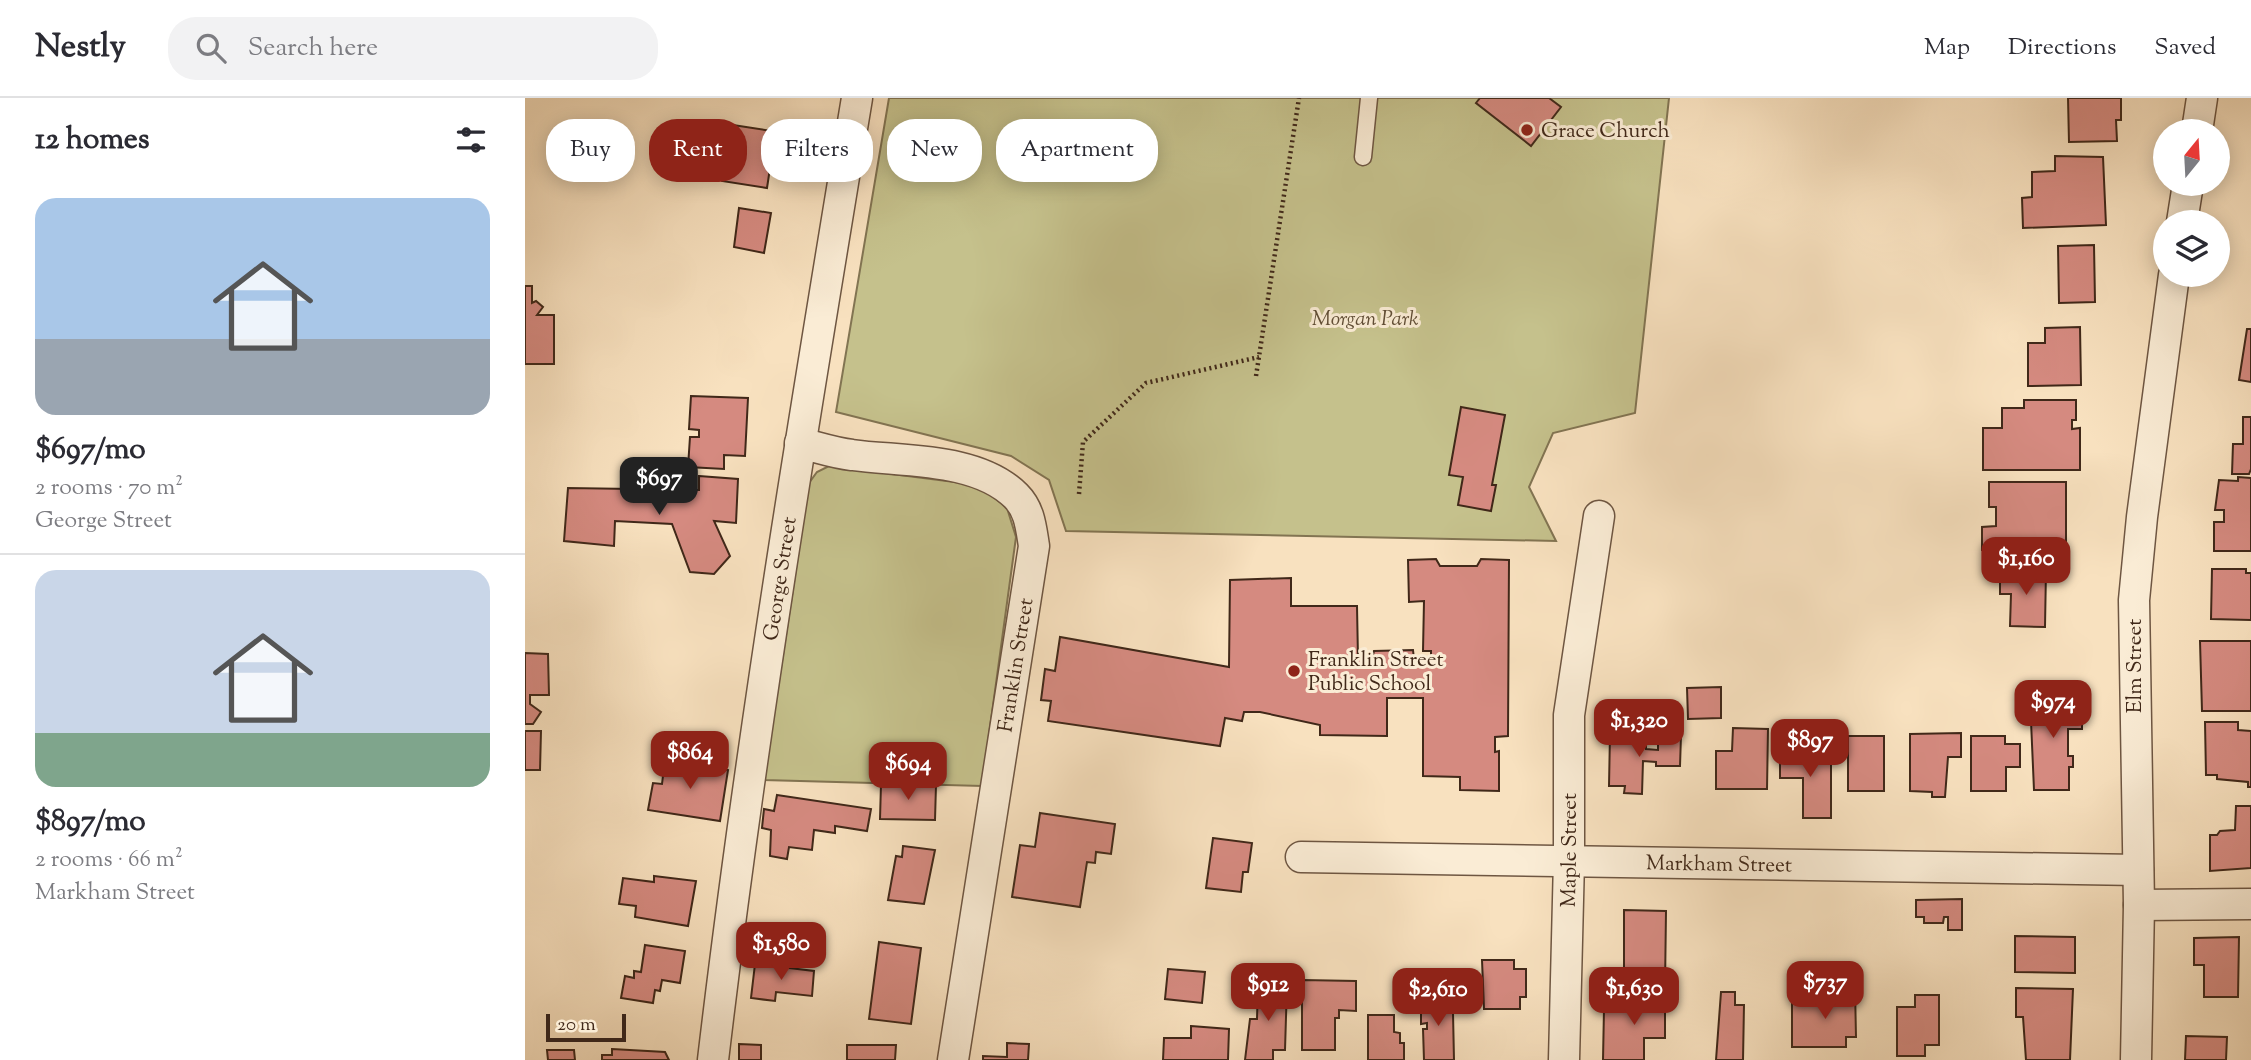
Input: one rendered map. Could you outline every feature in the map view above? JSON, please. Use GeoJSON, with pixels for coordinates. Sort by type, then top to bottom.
{"type":"FeatureCollection","features":[{"type":"Feature","properties":{"kind":"street","name":"George Street"},"geometry":{"type":"LineString","coordinates":[[713,1060],[733,891],[800,443],[857,98]]}},
{"type":"Feature","properties":{"kind":"street"},"geometry":{"type":"LineString","coordinates":[[2199,119],[2202,98]]}},
{"type":"Feature","properties":{"kind":"street","name":"Elm Street"},"geometry":{"type":"LineString","coordinates":[[2136,1060],[2139,905],[2134,600],[2145,491],[2172,287]]}},
{"type":"Feature","properties":{"kind":"street","name":"Franklin Street"},"geometry":{"type":"LineString","coordinates":[[800,443],[848,455],[958,468],[996,481],[1017,497],[1028,513],[1034,545],[953,1060]]}},
{"type":"Feature","properties":{"kind":"street","name":"Maple Street"},"geometry":{"type":"LineString","coordinates":[[1564,1060],[1569,860],[1569,715],[1599,516]]}},
{"type":"Feature","properties":{"kind":"street","name":"Markham Street"},"geometry":{"type":"LineString","coordinates":[[1301,857],[2138,870]]}},
{"type":"Feature","properties":{"kind":"street"},"geometry":{"type":"LineString","coordinates":[[2139,905],[2251,904]]}},
{"type":"Feature","properties":{"kind":"lane"},"geometry":{"type":"LineString","coordinates":[[1363,157],[1369,98]]}},
{"type":"Feature","properties":{"kind":"path"},"geometry":{"type":"LineString","coordinates":[[1256,376],[1299,98]]}},
{"type":"Feature","properties":{"kind":"path"},"geometry":{"type":"LineString","coordinates":[[1079,494],[1083,442],[1146,383],[1259,357]]}},
{"type":"Feature","properties":{"kind":"green space","name":"Morgan Park"},"geometry":{"type":"Polygon","coordinates":[[[889,98],[1669,98],[1635,413],[1553,433],[1529,487],[1556,541],[1066,531],[1049,480],[1011,456],[836,412],[889,98]]]}},
{"type":"Feature","properties":{"kind":"green space"},"geometry":{"type":"Polygon","coordinates":[[[829,466],[978,485],[1007,508],[1016,537],[982,786],[764,780],[809,483],[817,472],[829,466]]]}},
{"type":"Feature","properties":{"kind":"building","name":"Grace Church"},"geometry":{"type":"Polygon","coordinates":[[[1480,98],[1549,98],[1561,107],[1531,146],[1476,103],[1480,98]]]}},
{"type":"Feature","properties":{"kind":"building"},"geometry":{"type":"Polygon","coordinates":[[[2068,98],[2121,98],[2121,120],[2116,120],[2117,141],[2069,142],[2068,98]]]}},
{"type":"Feature","properties":{"kind":"building"},"geometry":{"type":"Polygon","coordinates":[[[747,127],[761,129],[761,182],[768,182],[767,188],[728,182],[747,182],[747,127]]]}},
{"type":"Feature","properties":{"kind":"building"},"geometry":{"type":"Polygon","coordinates":[[[2055,156],[2103,157],[2106,225],[2023,228],[2022,198],[2032,197],[2032,172],[2055,171],[2055,156]]]}},
{"type":"Feature","properties":{"kind":"building"},"geometry":{"type":"Polygon","coordinates":[[[739,208],[771,213],[764,253],[734,247],[739,208]]]}},
{"type":"Feature","properties":{"kind":"building"},"geometry":{"type":"Polygon","coordinates":[[[2094,245],[2095,302],[2059,303],[2058,246],[2094,245]]]}},
{"type":"Feature","properties":{"kind":"building"},"geometry":{"type":"Polygon","coordinates":[[[525,286],[532,286],[532,303],[536,301],[543,307],[537,315],[554,315],[554,364],[525,364],[525,286]]]}},
{"type":"Feature","properties":{"kind":"building"},"geometry":{"type":"Polygon","coordinates":[[[2080,327],[2081,385],[2028,386],[2028,343],[2045,343],[2045,328],[2080,327]]]}},
{"type":"Feature","properties":{"kind":"building"},"geometry":{"type":"Polygon","coordinates":[[[2247,329],[2251,329],[2251,382],[2239,380],[2247,329]]]}},
{"type":"Feature","properties":{"kind":"building"},"geometry":{"type":"Polygon","coordinates":[[[691,396],[748,398],[745,456],[724,455],[724,469],[688,467],[690,437],[699,437],[699,430],[689,429],[691,396]]]}},
{"type":"Feature","properties":{"kind":"building"},"geometry":{"type":"Polygon","coordinates":[[[2024,400],[2076,400],[2076,420],[2072,420],[2072,429],[2080,428],[2080,470],[1983,470],[1983,428],[2002,428],[2002,408],[2024,408],[2024,400]]]}},
{"type":"Feature","properties":{"kind":"building"},"geometry":{"type":"Polygon","coordinates":[[[1461,407],[1505,415],[1492,485],[1496,485],[1491,511],[1458,505],[1463,477],[1449,475],[1461,407]]]}},
{"type":"Feature","properties":{"kind":"building"},"geometry":{"type":"Polygon","coordinates":[[[2243,417],[2251,417],[2251,469],[2249,474],[2232,474],[2233,444],[2243,444],[2243,417]]]}},
{"type":"Feature","properties":{"kind":"building"},"geometry":{"type":"Polygon","coordinates":[[[699,476],[738,479],[736,523],[714,521],[730,556],[714,574],[690,572],[672,524],[615,521],[614,546],[564,541],[568,488],[699,490],[699,476]]]}},
{"type":"Feature","properties":{"kind":"building"},"geometry":{"type":"Polygon","coordinates":[[[2238,477],[2251,478],[2251,551],[2214,551],[2214,522],[2224,522],[2224,510],[2215,510],[2219,480],[2238,481],[2238,477]]]}},
{"type":"Feature","properties":{"kind":"building"},"geometry":{"type":"Polygon","coordinates":[[[1989,482],[2066,482],[2066,550],[1982,550],[1982,527],[1996,526],[1996,507],[1989,507],[1989,482]]]}},
{"type":"Feature","properties":{"kind":"building"},"geometry":{"type":"Polygon","coordinates":[[[1436,559],[1440,566],[1477,566],[1481,559],[1509,560],[1508,736],[1495,737],[1495,752],[1499,751],[1499,791],[1460,790],[1460,777],[1423,776],[1423,698],[1387,698],[1387,736],[1320,735],[1320,725],[1260,712],[1244,712],[1242,721],[1225,718],[1220,746],[1048,721],[1051,701],[1041,700],[1045,669],[1055,671],[1060,637],[1229,667],[1230,580],[1291,578],[1291,606],[1357,606],[1358,659],[1372,659],[1374,651],[1413,650],[1414,659],[1431,658],[1431,651],[1423,651],[1424,601],[1409,602],[1408,560],[1436,559]]]}},
{"type":"Feature","properties":{"kind":"building"},"geometry":{"type":"Polygon","coordinates":[[[2011,569],[2046,570],[2045,627],[2010,626],[2011,594],[2000,594],[2000,575],[2011,575],[2011,569]]]}},
{"type":"Feature","properties":{"kind":"building"},"geometry":{"type":"Polygon","coordinates":[[[2212,569],[2246,569],[2246,573],[2251,573],[2251,620],[2211,619],[2212,569]]]}},
{"type":"Feature","properties":{"kind":"building"},"geometry":{"type":"Polygon","coordinates":[[[2200,641],[2251,641],[2251,711],[2202,711],[2200,641]]]}},
{"type":"Feature","properties":{"kind":"building"},"geometry":{"type":"Polygon","coordinates":[[[525,653],[548,654],[549,695],[530,695],[530,704],[541,712],[533,724],[525,724],[525,653]]]}},
{"type":"Feature","properties":{"kind":"building"},"geometry":{"type":"Polygon","coordinates":[[[1721,687],[1721,718],[1688,719],[1687,688],[1721,687]]]}},
{"type":"Feature","properties":{"kind":"building"},"geometry":{"type":"Polygon","coordinates":[[[2030,698],[2082,698],[2082,729],[2068,729],[2068,756],[2073,756],[2073,767],[2069,767],[2069,790],[2034,790],[2030,698]]]}},
{"type":"Feature","properties":{"kind":"building"},"geometry":{"type":"Polygon","coordinates":[[[2205,722],[2238,722],[2238,730],[2251,731],[2251,787],[2248,787],[2248,782],[2217,779],[2217,775],[2206,775],[2205,722]]]}},
{"type":"Feature","properties":{"kind":"building"},"geometry":{"type":"Polygon","coordinates":[[[1733,728],[1768,729],[1767,789],[1716,789],[1716,751],[1732,751],[1733,728]]]}},
{"type":"Feature","properties":{"kind":"building"},"geometry":{"type":"Polygon","coordinates":[[[525,731],[541,731],[540,770],[525,770],[525,731]]]}},
{"type":"Feature","properties":{"kind":"building"},"geometry":{"type":"Polygon","coordinates":[[[1961,733],[1961,757],[1948,757],[1945,797],[1932,797],[1932,792],[1910,791],[1910,734],[1961,733]]]}},
{"type":"Feature","properties":{"kind":"building"},"geometry":{"type":"Polygon","coordinates":[[[1610,734],[1646,735],[1646,749],[1658,750],[1658,735],[1681,735],[1680,766],[1656,766],[1656,762],[1643,761],[1642,794],[1624,793],[1625,786],[1609,786],[1610,734]]]}},
{"type":"Feature","properties":{"kind":"building"},"geometry":{"type":"Polygon","coordinates":[[[1848,736],[1884,736],[1884,791],[1848,791],[1848,736]]]}},
{"type":"Feature","properties":{"kind":"building"},"geometry":{"type":"Polygon","coordinates":[[[1971,736],[2005,736],[2005,744],[2020,744],[2020,767],[2006,767],[2006,791],[1971,791],[1971,736]]]}},
{"type":"Feature","properties":{"kind":"building"},"geometry":{"type":"Polygon","coordinates":[[[1780,745],[1801,745],[1801,753],[1831,753],[1831,818],[1803,818],[1803,778],[1780,778],[1780,745]]]}},
{"type":"Feature","properties":{"kind":"building"},"geometry":{"type":"Polygon","coordinates":[[[665,760],[728,770],[720,821],[648,810],[653,783],[662,784],[665,760]]]}},
{"type":"Feature","properties":{"kind":"building"},"geometry":{"type":"Polygon","coordinates":[[[881,784],[936,785],[935,820],[880,819],[881,784]]]}},
{"type":"Feature","properties":{"kind":"building"},"geometry":{"type":"Polygon","coordinates":[[[777,795],[871,809],[867,831],[835,826],[835,833],[814,830],[812,850],[789,847],[787,859],[770,856],[771,830],[762,828],[764,809],[774,811],[777,795]]]}},
{"type":"Feature","properties":{"kind":"building"},"geometry":{"type":"Polygon","coordinates":[[[2236,806],[2251,806],[2251,868],[2210,871],[2210,835],[2235,830],[2236,806]]]}},
{"type":"Feature","properties":{"kind":"building"},"geometry":{"type":"Polygon","coordinates":[[[1040,813],[1115,824],[1111,854],[1096,852],[1095,863],[1087,862],[1080,907],[1012,897],[1020,845],[1035,847],[1040,813]]]}},
{"type":"Feature","properties":{"kind":"building"},"geometry":{"type":"Polygon","coordinates":[[[1213,838],[1252,843],[1248,872],[1243,872],[1241,892],[1206,888],[1213,838]]]}},
{"type":"Feature","properties":{"kind":"building"},"geometry":{"type":"Polygon","coordinates":[[[903,846],[935,850],[924,904],[888,900],[896,856],[902,857],[903,846]]]}},
{"type":"Feature","properties":{"kind":"building"},"geometry":{"type":"Polygon","coordinates":[[[654,876],[696,881],[688,926],[635,917],[636,906],[619,904],[623,878],[654,882],[654,876]]]}},
{"type":"Feature","properties":{"kind":"building"},"geometry":{"type":"Polygon","coordinates":[[[1962,899],[1962,930],[1948,930],[1948,917],[1944,917],[1943,923],[1924,923],[1924,917],[1916,917],[1916,900],[1962,899]]]}},
{"type":"Feature","properties":{"kind":"building"},"geometry":{"type":"Polygon","coordinates":[[[1624,910],[1666,911],[1665,987],[1624,986],[1624,910]]]}},
{"type":"Feature","properties":{"kind":"building"},"geometry":{"type":"Polygon","coordinates":[[[2015,936],[2075,937],[2075,973],[2015,972],[2015,936]]]}},
{"type":"Feature","properties":{"kind":"building"},"geometry":{"type":"Polygon","coordinates":[[[2239,937],[2238,997],[2204,997],[2204,965],[2194,965],[2194,938],[2239,937]]]}},
{"type":"Feature","properties":{"kind":"building"},"geometry":{"type":"Polygon","coordinates":[[[879,942],[921,948],[911,1024],[869,1019],[879,942]]]}},
{"type":"Feature","properties":{"kind":"building"},"geometry":{"type":"Polygon","coordinates":[[[645,945],[685,951],[680,983],[662,980],[660,991],[655,990],[653,1003],[621,998],[625,976],[634,978],[634,971],[641,972],[645,945]]]}},
{"type":"Feature","properties":{"kind":"building"},"geometry":{"type":"Polygon","coordinates":[[[1482,960],[1514,960],[1514,969],[1526,969],[1526,997],[1520,997],[1520,1009],[1484,1009],[1482,960]]]}},
{"type":"Feature","properties":{"kind":"building"},"geometry":{"type":"Polygon","coordinates":[[[755,964],[814,971],[812,996],[776,992],[775,1001],[751,998],[755,964]]]}},
{"type":"Feature","properties":{"kind":"building"},"geometry":{"type":"Polygon","coordinates":[[[1168,969],[1205,972],[1202,1003],[1165,999],[1168,969]]]}},
{"type":"Feature","properties":{"kind":"building"},"geometry":{"type":"Polygon","coordinates":[[[1302,980],[1356,981],[1356,1011],[1339,1010],[1339,1018],[1335,1018],[1335,1050],[1302,1050],[1302,980]]]}},
{"type":"Feature","properties":{"kind":"building"},"geometry":{"type":"Polygon","coordinates":[[[1258,983],[1287,984],[1285,1050],[1273,1050],[1273,1060],[1245,1060],[1250,1019],[1257,1019],[1258,983]]]}},
{"type":"Feature","properties":{"kind":"building"},"geometry":{"type":"Polygon","coordinates":[[[1833,988],[1855,988],[1856,1037],[1846,1037],[1846,1047],[1792,1047],[1792,1001],[1833,1000],[1833,988]]]}},
{"type":"Feature","properties":{"kind":"building"},"geometry":{"type":"Polygon","coordinates":[[[2016,988],[2073,989],[2070,1060],[2026,1060],[2023,1017],[2016,1017],[2016,988]]]}},
{"type":"Feature","properties":{"kind":"building"},"geometry":{"type":"Polygon","coordinates":[[[1426,991],[1448,991],[1448,1013],[1453,1013],[1454,1060],[1424,1060],[1423,1029],[1427,1029],[1427,1023],[1421,1024],[1421,1012],[1426,1012],[1426,991]]]}},
{"type":"Feature","properties":{"kind":"building"},"geometry":{"type":"Polygon","coordinates":[[[1636,991],[1665,991],[1665,1038],[1644,1038],[1644,1060],[1603,1060],[1604,1009],[1636,1010],[1636,991]]]}},
{"type":"Feature","properties":{"kind":"building"},"geometry":{"type":"Polygon","coordinates":[[[1721,992],[1735,992],[1735,1005],[1744,1005],[1743,1060],[1716,1060],[1721,992]]]}},
{"type":"Feature","properties":{"kind":"building"},"geometry":{"type":"Polygon","coordinates":[[[1915,995],[1939,995],[1939,1045],[1925,1045],[1925,1056],[1897,1056],[1897,1007],[1915,1007],[1915,995]]]}},
{"type":"Feature","properties":{"kind":"building"},"geometry":{"type":"Polygon","coordinates":[[[1368,1015],[1394,1015],[1394,1032],[1400,1033],[1400,1043],[1404,1043],[1404,1060],[1368,1060],[1368,1015]]]}},
{"type":"Feature","properties":{"kind":"building"},"geometry":{"type":"Polygon","coordinates":[[[1191,1026],[1229,1029],[1228,1060],[1163,1060],[1164,1038],[1191,1038],[1191,1026]]]}},
{"type":"Feature","properties":{"kind":"building"},"geometry":{"type":"Polygon","coordinates":[[[2186,1036],[2227,1037],[2226,1060],[2185,1060],[2186,1036]]]}},
{"type":"Feature","properties":{"kind":"building"},"geometry":{"type":"Polygon","coordinates":[[[1007,1043],[1029,1044],[1028,1060],[983,1060],[983,1056],[1007,1057],[1007,1043]]]}},
{"type":"Feature","properties":{"kind":"building"},"geometry":{"type":"Polygon","coordinates":[[[739,1044],[761,1045],[761,1060],[739,1060],[739,1044]]]}},
{"type":"Feature","properties":{"kind":"building"},"geometry":{"type":"Polygon","coordinates":[[[847,1045],[896,1045],[895,1060],[847,1060],[847,1045]]]}},
{"type":"Feature","properties":{"kind":"building"},"geometry":{"type":"Polygon","coordinates":[[[612,1049],[665,1052],[669,1060],[602,1060],[602,1055],[612,1055],[612,1049]]]}},
{"type":"Feature","properties":{"kind":"building"},"geometry":{"type":"Polygon","coordinates":[[[547,1050],[574,1050],[575,1060],[548,1060],[547,1050]]]}},
{"type":"Feature","properties":{"kind":"place","name":"Grace Church"},"geometry":{"type":"Point","coordinates":[1527,130]}},
{"type":"Feature","properties":{"kind":"place","name":"Franklin Street Public School"},"geometry":{"type":"Point","coordinates":[1294,671]}}]}
